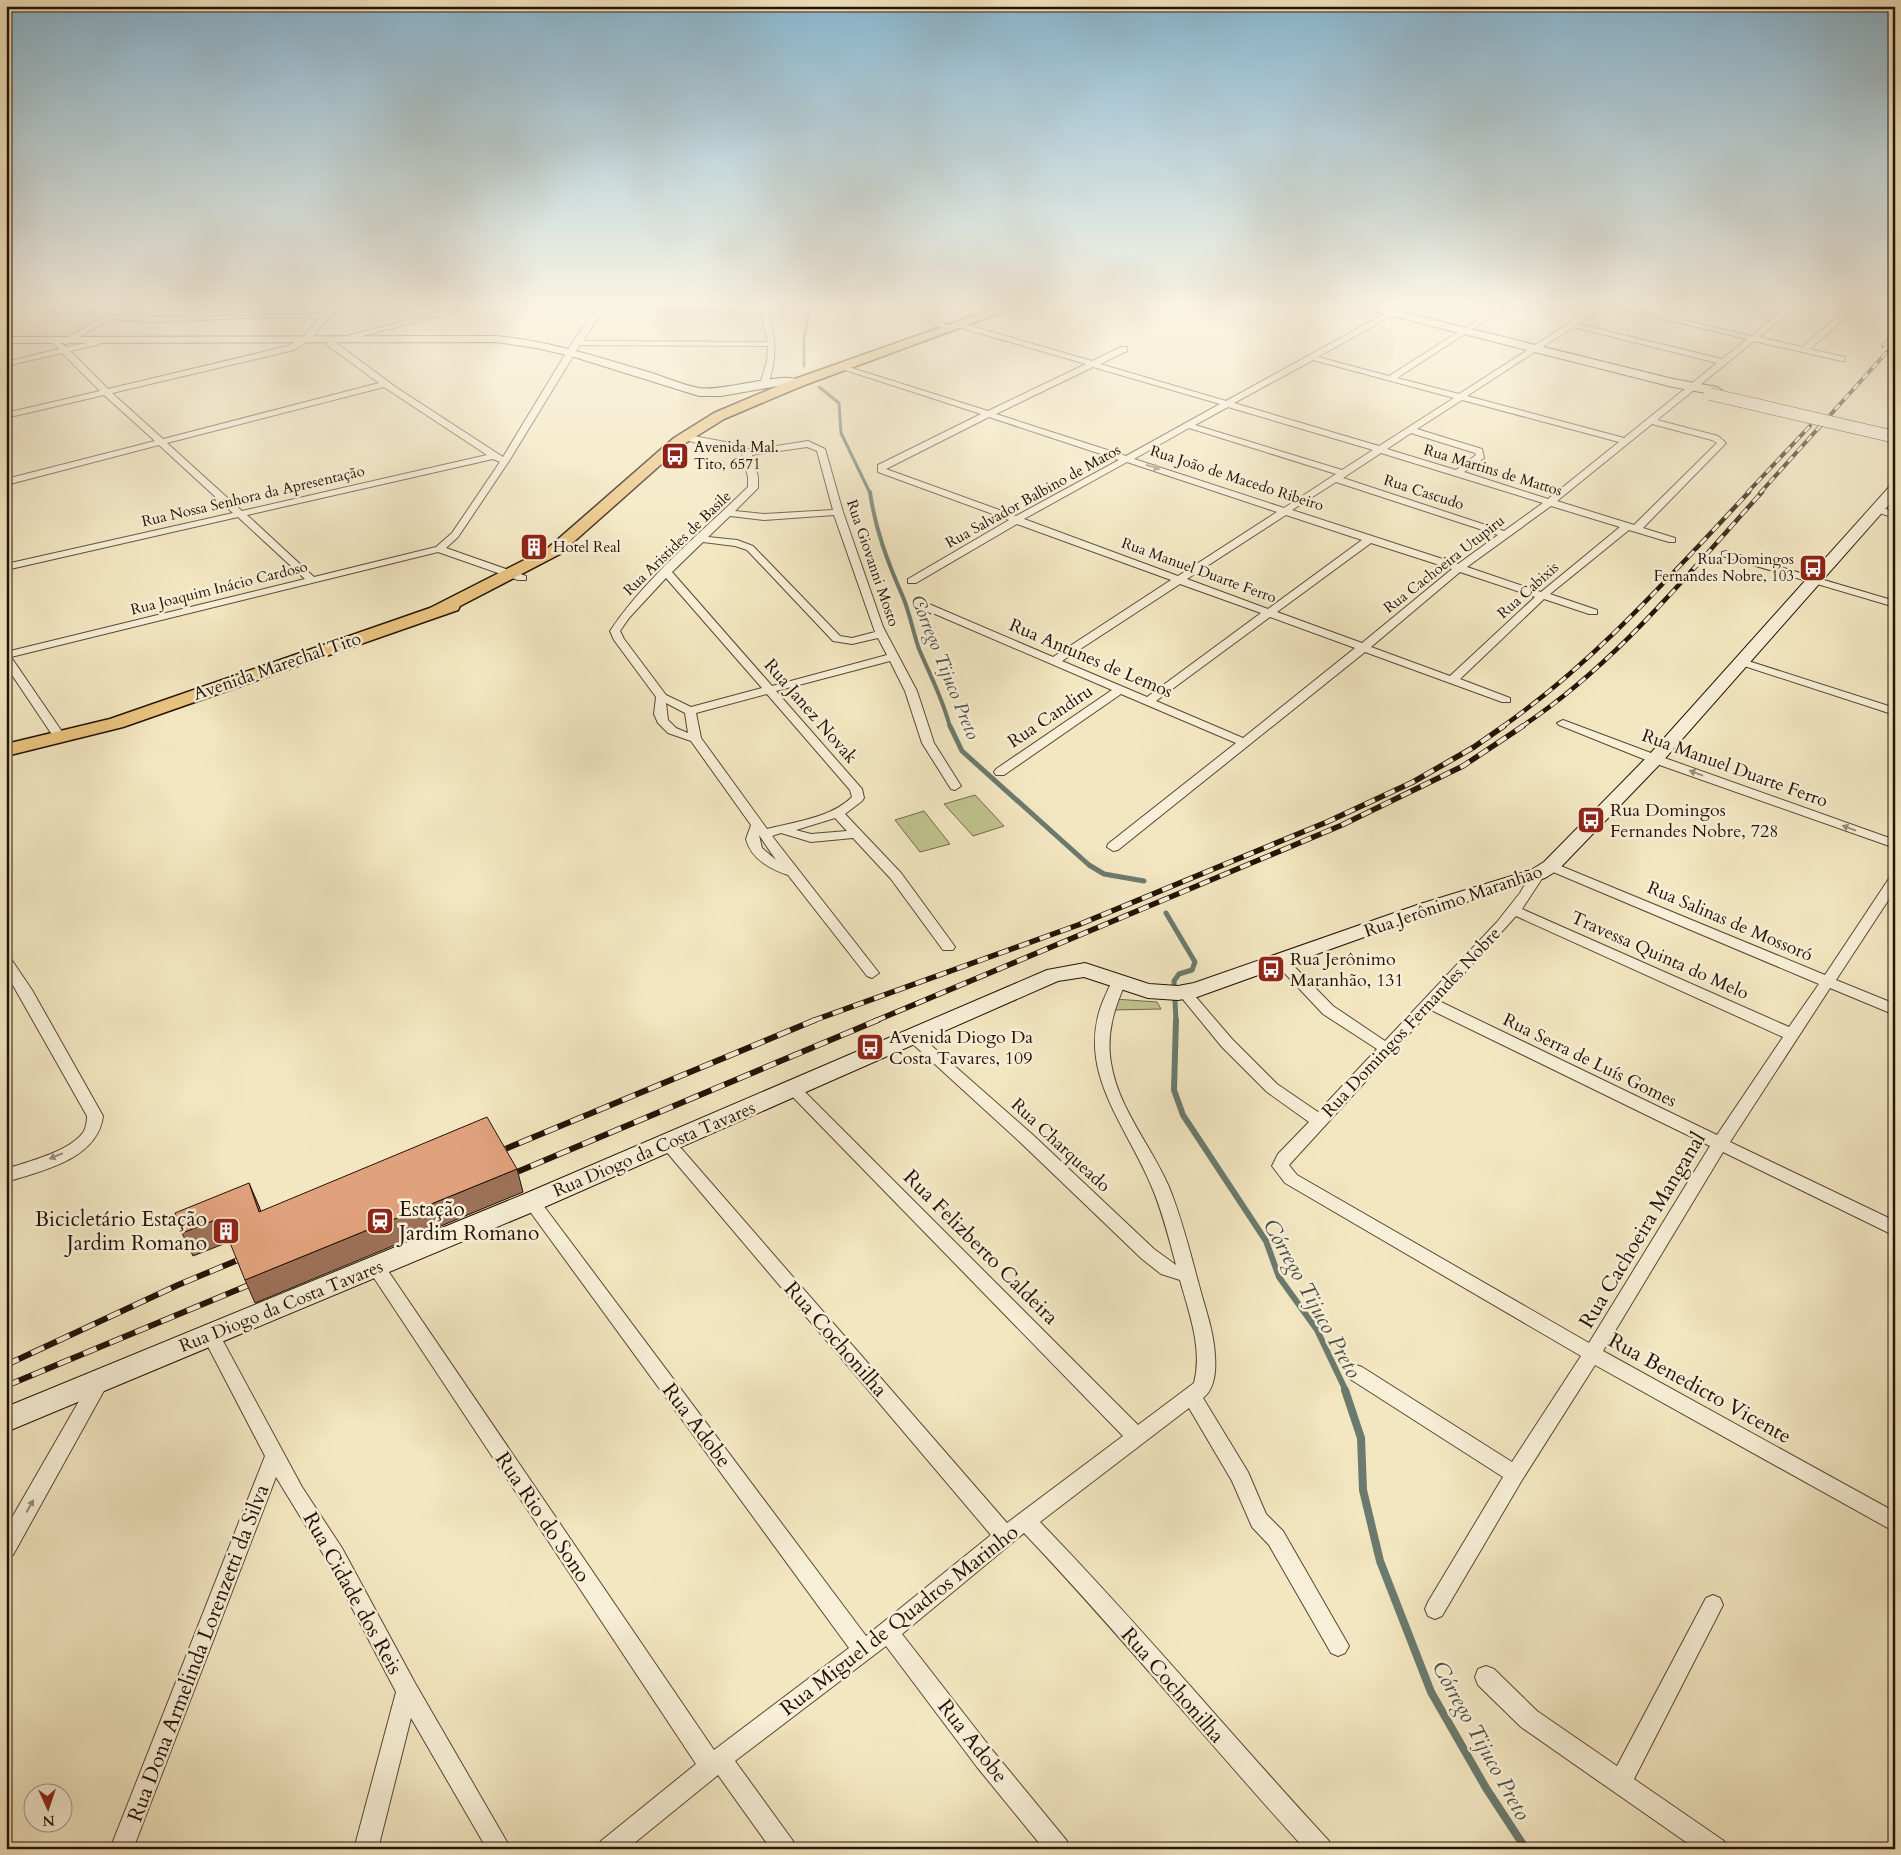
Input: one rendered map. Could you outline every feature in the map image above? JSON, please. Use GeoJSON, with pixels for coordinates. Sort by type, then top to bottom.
{"type":"FeatureCollection","features":[{"type":"Feature","properties":{"kind":"main road","name":"Avenida Marechal Tito"},"geometry":{"type":"LineString","coordinates":[[6,759],[93,734],[116,723],[438,610],[487,596],[517,576],[550,558],[554,551],[683,437],[726,405],[758,393]]}},
{"type":"Feature","properties":{"kind":"main road","name":"Avenida Marechal Tito"},"geometry":{"type":"LineString","coordinates":[[726,405],[763,393]]}},
{"type":"Feature","properties":{"kind":"main road","name":"Avenida Marechal Tito"},"geometry":{"type":"LineString","coordinates":[[6,750],[116,723]]}},
{"type":"Feature","properties":{"kind":"street"},"geometry":{"type":"LineString","coordinates":[[6,416],[104,393]]}},
{"type":"Feature","properties":{"kind":"street"},"geometry":{"type":"LineString","coordinates":[[107,393],[312,580]]}},
{"type":"Feature","properties":{"kind":"street"},"geometry":{"type":"LineString","coordinates":[[6,482],[353,393]]}},
{"type":"Feature","properties":{"kind":"street"},"geometry":{"type":"LineString","coordinates":[[399,393],[494,456],[505,461]]}},
{"type":"Feature","properties":{"kind":"street"},"geometry":{"type":"LineString","coordinates":[[438,549],[455,535],[505,461],[547,393]]}},
{"type":"Feature","properties":{"kind":"street"},"geometry":{"type":"LineString","coordinates":[[691,393],[726,405],[747,393]]}},
{"type":"Feature","properties":{"kind":"street","name":"Rua João de Macedo Ribeiro"},"geometry":{"type":"LineString","coordinates":[[924,393],[1593,612]]}},
{"type":"Feature","properties":{"kind":"street"},"geometry":{"type":"LineString","coordinates":[[990,414],[1034,393]]}},
{"type":"Feature","properties":{"kind":"street","name":"Rua Martins de Mattos"},"geometry":{"type":"LineString","coordinates":[[1182,393],[1379,449],[1672,540]]}},
{"type":"Feature","properties":{"kind":"street","name":"Rua Salvador Balbino de Matos"},"geometry":{"type":"LineString","coordinates":[[912,581],[1015,521],[1251,393]]}},
{"type":"Feature","properties":{"kind":"street"},"geometry":{"type":"LineString","coordinates":[[1440,393],[1624,442]]}},
{"type":"Feature","properties":{"kind":"street"},"geometry":{"type":"LineString","coordinates":[[1054,661],[1338,475],[1468,393]]}},
{"type":"Feature","properties":{"kind":"street","name":"Rua Cachoeira Utupiru"},"geometry":{"type":"LineString","coordinates":[[1113,847],[1459,568],[1550,502],[1685,393]]}},
{"type":"Feature","properties":{"kind":"street"},"geometry":{"type":"LineString","coordinates":[[1716,393],[1895,437]]}},
{"type":"Feature","properties":{"kind":"street"},"geometry":{"type":"LineString","coordinates":[[1717,393],[1895,433]]}},
{"type":"Feature","properties":{"kind":"street","name":"Rua Manuel Duarte Ferro"},"geometry":{"type":"LineString","coordinates":[[990,414],[883,466],[881,470],[1360,648],[1506,700]]}},
{"type":"Feature","properties":{"kind":"street","name":"Rua Cabixis"},"geometry":{"type":"LineString","coordinates":[[1452,680],[1543,595],[1631,527],[1722,444],[1715,438],[1650,421]]}},
{"type":"Feature","properties":{"kind":"street","name":"Rua Cascudo"},"geometry":{"type":"LineString","coordinates":[[1190,426],[1338,475],[1505,534]]}},
{"type":"Feature","properties":{"kind":"street"},"geometry":{"type":"LineString","coordinates":[[1411,430],[1479,451],[1480,456],[1458,473]]}},
{"type":"Feature","properties":{"kind":"street"},"geometry":{"type":"LineString","coordinates":[[683,437],[736,447],[748,453]]}},
{"type":"Feature","properties":{"kind":"street","name":"Rua Giovanni Mosto"},"geometry":{"type":"LineString","coordinates":[[748,453],[798,445],[817,446],[821,450],[826,462],[838,512],[880,634],[894,656],[921,715],[928,743],[955,786]]}},
{"type":"Feature","properties":{"kind":"street","name":"Rua Aristides de Basile"},"geometry":{"type":"LineString","coordinates":[[615,631],[625,616],[666,572],[729,514],[752,488],[753,477],[748,453]]}},
{"type":"Feature","properties":{"kind":"street","name":"Rua Nossa Senhora da Apresentação"},"geometry":{"type":"LineString","coordinates":[[6,567],[494,456]]}},
{"type":"Feature","properties":{"kind":"street","name":"Rua Domingos Fernandes Nobre"},"geometry":{"type":"LineString","coordinates":[[1280,1166],[1284,1158],[1386,1048],[1430,1004],[1514,910],[1545,870],[1655,759],[1812,580],[1895,489]]}},
{"type":"Feature","properties":{"kind":"street"},"geometry":{"type":"LineString","coordinates":[[1876,510],[1895,514]]}},
{"type":"Feature","properties":{"kind":"street"},"geometry":{"type":"LineString","coordinates":[[729,514],[764,517],[838,512]]}},
{"type":"Feature","properties":{"kind":"street"},"geometry":{"type":"LineString","coordinates":[[703,538],[738,543],[750,548],[837,639],[852,641],[880,634]]}},
{"type":"Feature","properties":{"kind":"street"},"geometry":{"type":"LineString","coordinates":[[1148,701],[1371,538]]}},
{"type":"Feature","properties":{"kind":"street"},"geometry":{"type":"LineString","coordinates":[[438,549],[517,576]]}},
{"type":"Feature","properties":{"kind":"street","name":"Rua Joaquim Inácio Cardoso"},"geometry":{"type":"LineString","coordinates":[[6,656],[438,549]]}},
{"type":"Feature","properties":{"kind":"street"},"geometry":{"type":"LineString","coordinates":[[1726,554],[1895,604]]}},
{"type":"Feature","properties":{"kind":"street","name":"Rua Janez Novak"},"geometry":{"type":"LineString","coordinates":[[666,572],[856,790],[858,795],[855,803],[837,813],[780,829],[761,829]]}},
{"type":"Feature","properties":{"kind":"street","name":"Rua Antunes de Lemos"},"geometry":{"type":"LineString","coordinates":[[925,606],[1244,742]]}},
{"type":"Feature","properties":{"kind":"street"},"geometry":{"type":"LineString","coordinates":[[615,631],[619,640],[662,697],[690,711],[894,656]]}},
{"type":"Feature","properties":{"kind":"street"},"geometry":{"type":"LineString","coordinates":[[6,656],[58,736]]}},
{"type":"Feature","properties":{"kind":"street"},"geometry":{"type":"LineString","coordinates":[[1742,662],[1895,712]]}},
{"type":"Feature","properties":{"kind":"street","name":"Rua Candiru"},"geometry":{"type":"LineString","coordinates":[[1000,772],[1120,690]]}},
{"type":"Feature","properties":{"kind":"street"},"geometry":{"type":"LineString","coordinates":[[662,697],[658,708],[660,716],[666,725],[679,735],[695,738]]}},
{"type":"Feature","properties":{"kind":"street"},"geometry":{"type":"LineString","coordinates":[[690,711],[695,738],[761,829],[752,835],[754,843],[770,863],[793,872],[872,973]]}},
{"type":"Feature","properties":{"kind":"street","name":"Rua Manuel Duarte Ferro"},"geometry":{"type":"LineString","coordinates":[[1563,723],[1655,759],[1895,844]]}},
{"type":"Feature","properties":{"kind":"street"},"geometry":{"type":"LineString","coordinates":[[837,813],[896,876],[948,947]]}},
{"type":"Feature","properties":{"kind":"street"},"geometry":{"type":"LineString","coordinates":[[780,829],[811,838],[856,834]]}},
{"type":"Feature","properties":{"kind":"street","name":"Rua Jerônimo Maranhão"},"geometry":{"type":"LineString","coordinates":[[1181,992],[1210,987],[1427,908],[1545,870]]}},
{"type":"Feature","properties":{"kind":"street","name":"Rua Salinas de Mossoró"},"geometry":{"type":"LineString","coordinates":[[1545,870],[1895,1010]]}},
{"type":"Feature","properties":{"kind":"street","name":"Rua Cachoeira Manganal"},"geometry":{"type":"LineString","coordinates":[[1435,1609],[1515,1474],[1592,1354],[1719,1145],[1895,880]]}},
{"type":"Feature","properties":{"kind":"street","name":"Travessa Quinta do Melo"},"geometry":{"type":"LineString","coordinates":[[1514,910],[1791,1034]]}},
{"type":"Feature","properties":{"kind":"street"},"geometry":{"type":"LineString","coordinates":[[1281,961],[1344,1022],[1386,1048]]}},
{"type":"Feature","properties":{"kind":"street"},"geometry":{"type":"LineString","coordinates":[[6,962],[25,990],[95,1116],[92,1132],[80,1146],[6,1176]]}},
{"type":"Feature","properties":{"kind":"street","name":"Rua Diogo da Costa Tavares"},"geometry":{"type":"LineString","coordinates":[[6,1420],[531,1202],[1054,975],[1085,970],[1148,991],[1181,992]]}},
{"type":"Feature","properties":{"kind":"street","name":"Rua Miguel de Quadros Marinho"},"geometry":{"type":"LineString","coordinates":[[609,1849],[716,1763],[888,1632],[1005,1536],[1136,1436],[1170,1414],[1202,1388],[1206,1377],[1207,1358],[1202,1331],[1172,1220],[1159,1184],[1121,1116],[1106,1078],[1101,1050],[1105,1017],[1119,982]]}},
{"type":"Feature","properties":{"kind":"street"},"geometry":{"type":"LineString","coordinates":[[1181,992],[1227,1043],[1272,1088],[1319,1121]]}},
{"type":"Feature","properties":{"kind":"street","name":"Rua Serra de Luís Gomes"},"geometry":{"type":"LineString","coordinates":[[1430,1004],[1895,1229]]}},
{"type":"Feature","properties":{"kind":"street","name":"Rua Charqueado"},"geometry":{"type":"LineString","coordinates":[[911,1036],[1027,1139],[1148,1254],[1167,1268],[1187,1275]]}},
{"type":"Feature","properties":{"kind":"street","name":"Rua Felizberto Caldeira"},"geometry":{"type":"LineString","coordinates":[[793,1089],[1136,1436]]}},
{"type":"Feature","properties":{"kind":"street","name":"Rua Cochonilha"},"geometry":{"type":"LineString","coordinates":[[668,1142],[1005,1536]]}},
{"type":"Feature","properties":{"kind":"street","name":"Rua Benedicto Vicente"},"geometry":{"type":"LineString","coordinates":[[1280,1166],[1291,1179],[1592,1354],[1895,1523]]}},
{"type":"Feature","properties":{"kind":"street","name":"Rua Adobe"},"geometry":{"type":"LineString","coordinates":[[531,1202],[864,1649]]}},
{"type":"Feature","properties":{"kind":"street","name":"Rua Rio do Sono"},"geometry":{"type":"LineString","coordinates":[[376,1267],[716,1763],[785,1849]]}},
{"type":"Feature","properties":{"kind":"street","name":"Rua Cidade dos Reis"},"geometry":{"type":"LineString","coordinates":[[211,1334],[275,1456],[335,1555],[407,1691],[500,1849]]}},
{"type":"Feature","properties":{"kind":"street"},"geometry":{"type":"LineString","coordinates":[[1356,1373],[1515,1474]]}},
{"type":"Feature","properties":{"kind":"street"},"geometry":{"type":"LineString","coordinates":[[6,1548],[100,1380]]}},
{"type":"Feature","properties":{"kind":"street"},"geometry":{"type":"LineString","coordinates":[[1192,1396],[1241,1478],[1245,1492],[1267,1534],[1276,1538],[1338,1646]]}},
{"type":"Feature","properties":{"kind":"street","name":"Rua Dona Armelinda Lorenzetti da Silva"},"geometry":{"type":"LineString","coordinates":[[121,1849],[275,1456]]}},
{"type":"Feature","properties":{"kind":"street","name":"Rua Cochonilha"},"geometry":{"type":"LineString","coordinates":[[1026,1521],[1070,1567],[1239,1760],[1321,1849]]}},
{"type":"Feature","properties":{"kind":"street"},"geometry":{"type":"LineString","coordinates":[[1620,1783],[1713,1605]]}},
{"type":"Feature","properties":{"kind":"street","name":"Rua Adobe"},"geometry":{"type":"LineString","coordinates":[[888,1632],[1059,1849]]}},
{"type":"Feature","properties":{"kind":"street"},"geometry":{"type":"LineString","coordinates":[[1486,1677],[1529,1719],[1716,1849]]}},
{"type":"Feature","properties":{"kind":"street"},"geometry":{"type":"LineString","coordinates":[[366,1849],[407,1691]]}},
{"type":"Feature","properties":{"kind":"green space"},"geometry":{"type":"Polygon","coordinates":[[[975,795],[1004,826],[973,836],[944,804],[975,795]]]}},
{"type":"Feature","properties":{"kind":"green space"},"geometry":{"type":"Polygon","coordinates":[[[924,811],[950,844],[920,852],[895,820],[924,811]]]}},
{"type":"Feature","properties":{"kind":"green space"},"geometry":{"type":"Polygon","coordinates":[[[1115,999],[1157,1002],[1161,1009],[1111,1010],[1115,999]]]}},
{"type":"Feature","properties":{"kind":"building"},"geometry":{"type":"Polygon","coordinates":[[[487,1117],[517,1169],[245,1280],[220,1218],[182,1233],[175,1213],[249,1183],[259,1212],[487,1117]]]}},
{"type":"Feature","properties":{"kind":"waterway","name":"Córrego Tijuco Preto"},"geometry":{"type":"LineString","coordinates":[[826,393],[839,403],[841,433],[870,493]]}},
{"type":"Feature","properties":{"kind":"waterway","name":"Córrego Tijuco Preto"},"geometry":{"type":"LineString","coordinates":[[870,492],[883,546],[905,603],[919,649],[940,697],[950,727]]}},
{"type":"Feature","properties":{"kind":"waterway","name":"Córrego Tijuco Preto"},"geometry":{"type":"LineString","coordinates":[[950,726],[962,751],[1089,865],[1104,874],[1144,881]]}},
{"type":"Feature","properties":{"kind":"waterway","name":"Córrego Tijuco Preto"},"geometry":{"type":"LineString","coordinates":[[1166,913],[1195,962],[1192,970],[1179,974],[1174,981],[1176,1021]]}},
{"type":"Feature","properties":{"kind":"waterway","name":"Córrego Tijuco Preto"},"geometry":{"type":"LineString","coordinates":[[1176,1021],[1174,1090],[1183,1115],[1266,1241],[1279,1277],[1317,1330],[1346,1391]]}},
{"type":"Feature","properties":{"kind":"waterway","name":"Córrego Tijuco Preto"},"geometry":{"type":"LineString","coordinates":[[1345,1390],[1361,1438],[1363,1490],[1380,1561],[1431,1692],[1486,1788],[1526,1849]]}},
{"type":"Feature","properties":{"kind":"railway"},"geometry":{"type":"LineString","coordinates":[[1760,493],[1850,393]]}},
{"type":"Feature","properties":{"kind":"railway"},"geometry":{"type":"LineString","coordinates":[[1747,493],[1810,426]]}},
{"type":"Feature","properties":{"kind":"railway"},"geometry":{"type":"LineString","coordinates":[[1502,727],[1601,646],[1632,616],[1749,492]]}},
{"type":"Feature","properties":{"kind":"railway"},"geometry":{"type":"LineString","coordinates":[[1521,727],[1555,703],[1619,647],[1678,586],[1762,492]]}},
{"type":"Feature","properties":{"kind":"railway"},"geometry":{"type":"LineString","coordinates":[[812,1021],[1078,925],[1327,822],[1413,782],[1474,747],[1504,726]]}},
{"type":"Feature","properties":{"kind":"railway"},"geometry":{"type":"LineString","coordinates":[[875,1021],[1342,825],[1463,766],[1523,726]]}},
{"type":"Feature","properties":{"kind":"railway"},"geometry":{"type":"LineString","coordinates":[[493,1154],[815,1020]]}},
{"type":"Feature","properties":{"kind":"railway"},"geometry":{"type":"LineString","coordinates":[[505,1177],[878,1020]]}},
{"type":"Feature","properties":{"kind":"railway"},"geometry":{"type":"LineString","coordinates":[[6,1365],[178,1285],[250,1255]]}},
{"type":"Feature","properties":{"kind":"railway"},"geometry":{"type":"LineString","coordinates":[[6,1386],[261,1280]]}},
{"type":"Feature","properties":{"kind":"place","name":"Avenida Mal. Tito, 6571"},"geometry":{"type":"Point","coordinates":[675,456]}},
{"type":"Feature","properties":{"kind":"place","name":"Hotel Real"},"geometry":{"type":"Point","coordinates":[534,547]}},
{"type":"Feature","properties":{"kind":"place","name":"Rua Domingos Fernandes Nobre, 103"},"geometry":{"type":"Point","coordinates":[1813,568]}},
{"type":"Feature","properties":{"kind":"place","name":"Rua Domingos Fernandes Nobre, 728"},"geometry":{"type":"Point","coordinates":[1591,820]}},
{"type":"Feature","properties":{"kind":"place","name":"Rua Jerônimo Maranhão, 131"},"geometry":{"type":"Point","coordinates":[1271,969]}},
{"type":"Feature","properties":{"kind":"place","name":"Avenida Diogo Da Costa Tavares, 109"},"geometry":{"type":"Point","coordinates":[870,1047]}},
{"type":"Feature","properties":{"kind":"place","name":"Estação Jardim Romano"},"geometry":{"type":"Point","coordinates":[380,1221]}},
{"type":"Feature","properties":{"kind":"place","name":"Bicicletário Estação Jardim Romano"},"geometry":{"type":"Point","coordinates":[226,1231]}}]}
